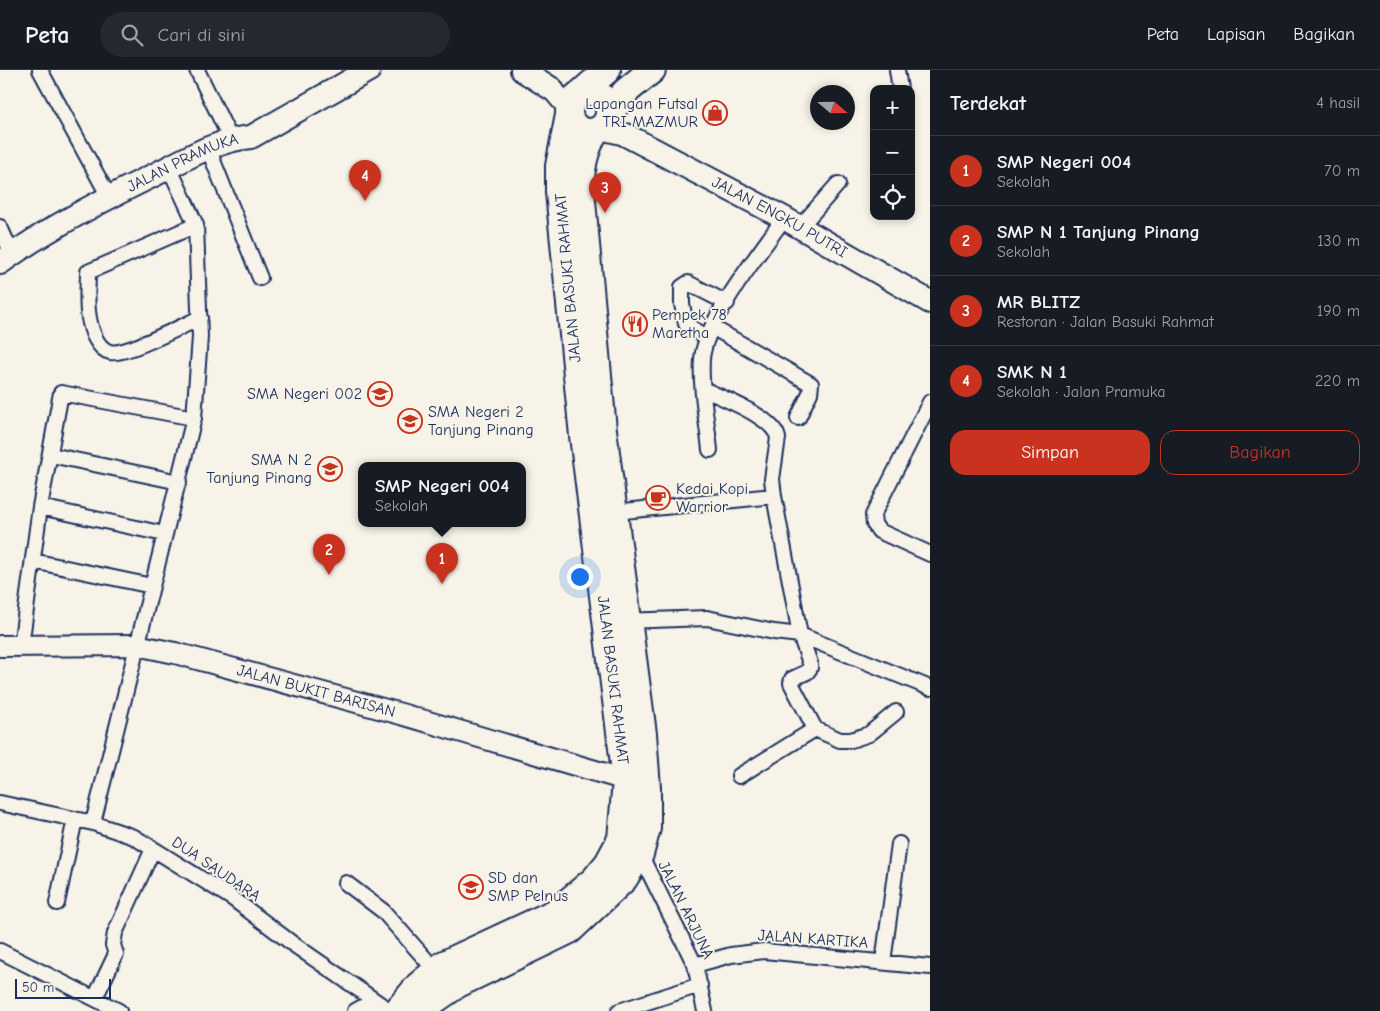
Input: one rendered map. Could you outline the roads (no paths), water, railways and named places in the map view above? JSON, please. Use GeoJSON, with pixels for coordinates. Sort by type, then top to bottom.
{"type":"FeatureCollection","features":[{"type":"Feature","properties":{"kind":"highway"},"geometry":{"type":"LineString","coordinates":[[569,101],[607,70]]}},
{"type":"Feature","properties":{"kind":"highway","name":"JALAN BASUKI RAHMAT"},"geometry":{"type":"LineString","coordinates":[[426,1011],[432,1002],[458,984],[492,954],[556,912],[594,880],[608,863],[620,839],[626,780],[616,622],[614,512],[603,430],[580,190],[580,170],[625,92],[652,70]]}},
{"type":"Feature","properties":{"kind":"highway"},"geometry":{"type":"LineString","coordinates":[[586,92],[599,94],[608,104],[607,126],[580,130],[575,126],[569,101],[586,92]]}},
{"type":"Feature","properties":{"kind":"highway","name":"JALAN BASUKI RAHMAT"},"geometry":{"type":"LineString","coordinates":[[388,1009],[444,964],[492,954],[570,930],[624,879],[640,854],[646,828],[647,788],[643,734],[616,622],[583,436],[559,192],[559,166],[569,101]]}},
{"type":"Feature","properties":{"kind":"main road","name":"JALAN PRAMUKA"},"geometry":{"type":"LineString","coordinates":[[6,258],[109,197],[230,138],[251,137],[369,70]]}},
{"type":"Feature","properties":{"kind":"main road"},"geometry":{"type":"LineString","coordinates":[[522,70],[569,101]]}},
{"type":"Feature","properties":{"kind":"main road","name":"JALAN ENGKU PUTRI"},"geometry":{"type":"LineString","coordinates":[[607,126],[792,223],[930,302]]}},
{"type":"Feature","properties":{"kind":"street"},"geometry":{"type":"LineString","coordinates":[[40,70],[109,197]]}},
{"type":"Feature","properties":{"kind":"street"},"geometry":{"type":"LineString","coordinates":[[197,70],[230,138]]}},
{"type":"Feature","properties":{"kind":"street"},"geometry":{"type":"LineString","coordinates":[[898,70],[900,85]]}},
{"type":"Feature","properties":{"kind":"street"},"geometry":{"type":"LineString","coordinates":[[208,148],[260,278]]}},
{"type":"Feature","properties":{"kind":"street"},"geometry":{"type":"LineString","coordinates":[[93,823],[194,418],[200,318],[196,225],[169,167]]}},
{"type":"Feature","properties":{"kind":"street"},"geometry":{"type":"LineString","coordinates":[[710,450],[702,359],[709,332],[727,303],[792,223],[838,184]]}},
{"type":"Feature","properties":{"kind":"street"},"geometry":{"type":"LineString","coordinates":[[196,225],[88,272],[89,317],[96,341],[105,350],[117,353],[200,318]]}},
{"type":"Feature","properties":{"kind":"street"},"geometry":{"type":"LineString","coordinates":[[0,227],[6,258]]}},
{"type":"Feature","properties":{"kind":"street"},"geometry":{"type":"LineString","coordinates":[[727,303],[688,283],[682,287],[682,304],[686,324],[709,332],[812,384],[810,393],[798,418]]}},
{"type":"Feature","properties":{"kind":"street"},"geometry":{"type":"LineString","coordinates":[[704,389],[760,417],[776,431],[778,438],[772,479],[774,496],[800,635],[810,668],[807,672],[792,679],[791,683],[815,729],[827,736],[851,740],[869,734],[896,712]]}},
{"type":"Feature","properties":{"kind":"street"},"geometry":{"type":"LineString","coordinates":[[21,646],[40,507],[61,393],[194,418]]}},
{"type":"Feature","properties":{"kind":"street"},"geometry":{"type":"LineString","coordinates":[[930,402],[874,516],[874,524],[879,531],[930,554]]}},
{"type":"Feature","properties":{"kind":"street"},"geometry":{"type":"LineString","coordinates":[[51,455],[179,482]]}},
{"type":"Feature","properties":{"kind":"street"},"geometry":{"type":"LineString","coordinates":[[614,512],[774,496]]}},
{"type":"Feature","properties":{"kind":"street"},"geometry":{"type":"LineString","coordinates":[[40,507],[164,534]]}},
{"type":"Feature","properties":{"kind":"street"},"geometry":{"type":"LineString","coordinates":[[33,561],[152,586]]}},
{"type":"Feature","properties":{"kind":"street"},"geometry":{"type":"LineString","coordinates":[[616,622],[707,618],[774,632],[800,635],[930,688]]}},
{"type":"Feature","properties":{"kind":"street","name":"JALAN BUKIT BARISAN"},"geometry":{"type":"LineString","coordinates":[[0,646],[136,645],[175,653],[401,714],[626,780]]}},
{"type":"Feature","properties":{"kind":"street"},"geometry":{"type":"LineString","coordinates":[[739,776],[815,729]]}},
{"type":"Feature","properties":{"kind":"street","name":"DUA SAUDARA"},"geometry":{"type":"LineString","coordinates":[[0,803],[93,823],[134,837],[232,898],[388,1009]]}},
{"type":"Feature","properties":{"kind":"street"},"geometry":{"type":"LineString","coordinates":[[58,904],[75,819]]}},
{"type":"Feature","properties":{"kind":"street"},"geometry":{"type":"LineString","coordinates":[[883,962],[899,844]]}},
{"type":"Feature","properties":{"kind":"street"},"geometry":{"type":"LineString","coordinates":[[96,998],[116,954],[113,944],[115,933],[153,849]]}},
{"type":"Feature","properties":{"kind":"street","name":"JALAN ARJUNA"},"geometry":{"type":"LineString","coordinates":[[640,854],[695,965],[705,1011]]}},
{"type":"Feature","properties":{"kind":"street"},"geometry":{"type":"LineString","coordinates":[[346,883],[383,911],[436,971]]}},
{"type":"Feature","properties":{"kind":"street"},"geometry":{"type":"LineString","coordinates":[[0,951],[119,1011]]}},
{"type":"Feature","properties":{"kind":"street","name":"JALAN KARTIKA"},"geometry":{"type":"LineString","coordinates":[[695,965],[731,955],[764,951],[930,967]]}},
{"type":"Feature","properties":{"kind":"street"},"geometry":{"type":"LineString","coordinates":[[618,1011],[700,985]]}},
{"type":"Feature","properties":{"kind":"street"},"geometry":{"type":"LineString","coordinates":[[355,1011],[364,1006],[388,1009]]}},
{"type":"Feature","properties":{"kind":"place","name":"Lapangan Futsal TRI MAZMUR"},"geometry":{"type":"Point","coordinates":[715,113]}},
{"type":"Feature","properties":{"kind":"place","name":"SMK N 1"},"geometry":{"type":"Point","coordinates":[365,201]}},
{"type":"Feature","properties":{"kind":"place","name":"MR BLITZ"},"geometry":{"type":"Point","coordinates":[605,213]}},
{"type":"Feature","properties":{"kind":"place","name":"Pempek 78 Maretha"},"geometry":{"type":"Point","coordinates":[635,324]}},
{"type":"Feature","properties":{"kind":"place","name":"SMA Negeri 002"},"geometry":{"type":"Point","coordinates":[380,394]}},
{"type":"Feature","properties":{"kind":"place","name":"SMA Negeri 2 Tanjung Pinang"},"geometry":{"type":"Point","coordinates":[410,421]}},
{"type":"Feature","properties":{"kind":"place","name":"SMA N 2 Tanjung Pinang"},"geometry":{"type":"Point","coordinates":[330,469]}},
{"type":"Feature","properties":{"kind":"place","name":"Kedai Kopi Warrior"},"geometry":{"type":"Point","coordinates":[658,498]}},
{"type":"Feature","properties":{"kind":"place","name":"SMP N 1 Tanjung Pinang"},"geometry":{"type":"Point","coordinates":[329,575]}},
{"type":"Feature","properties":{"kind":"place","name":"SMP Negeri 004"},"geometry":{"type":"Point","coordinates":[442,584]}},
{"type":"Feature","properties":{"kind":"place","name":"SD dan SMP Pelnus"},"geometry":{"type":"Point","coordinates":[471,887]}}]}
